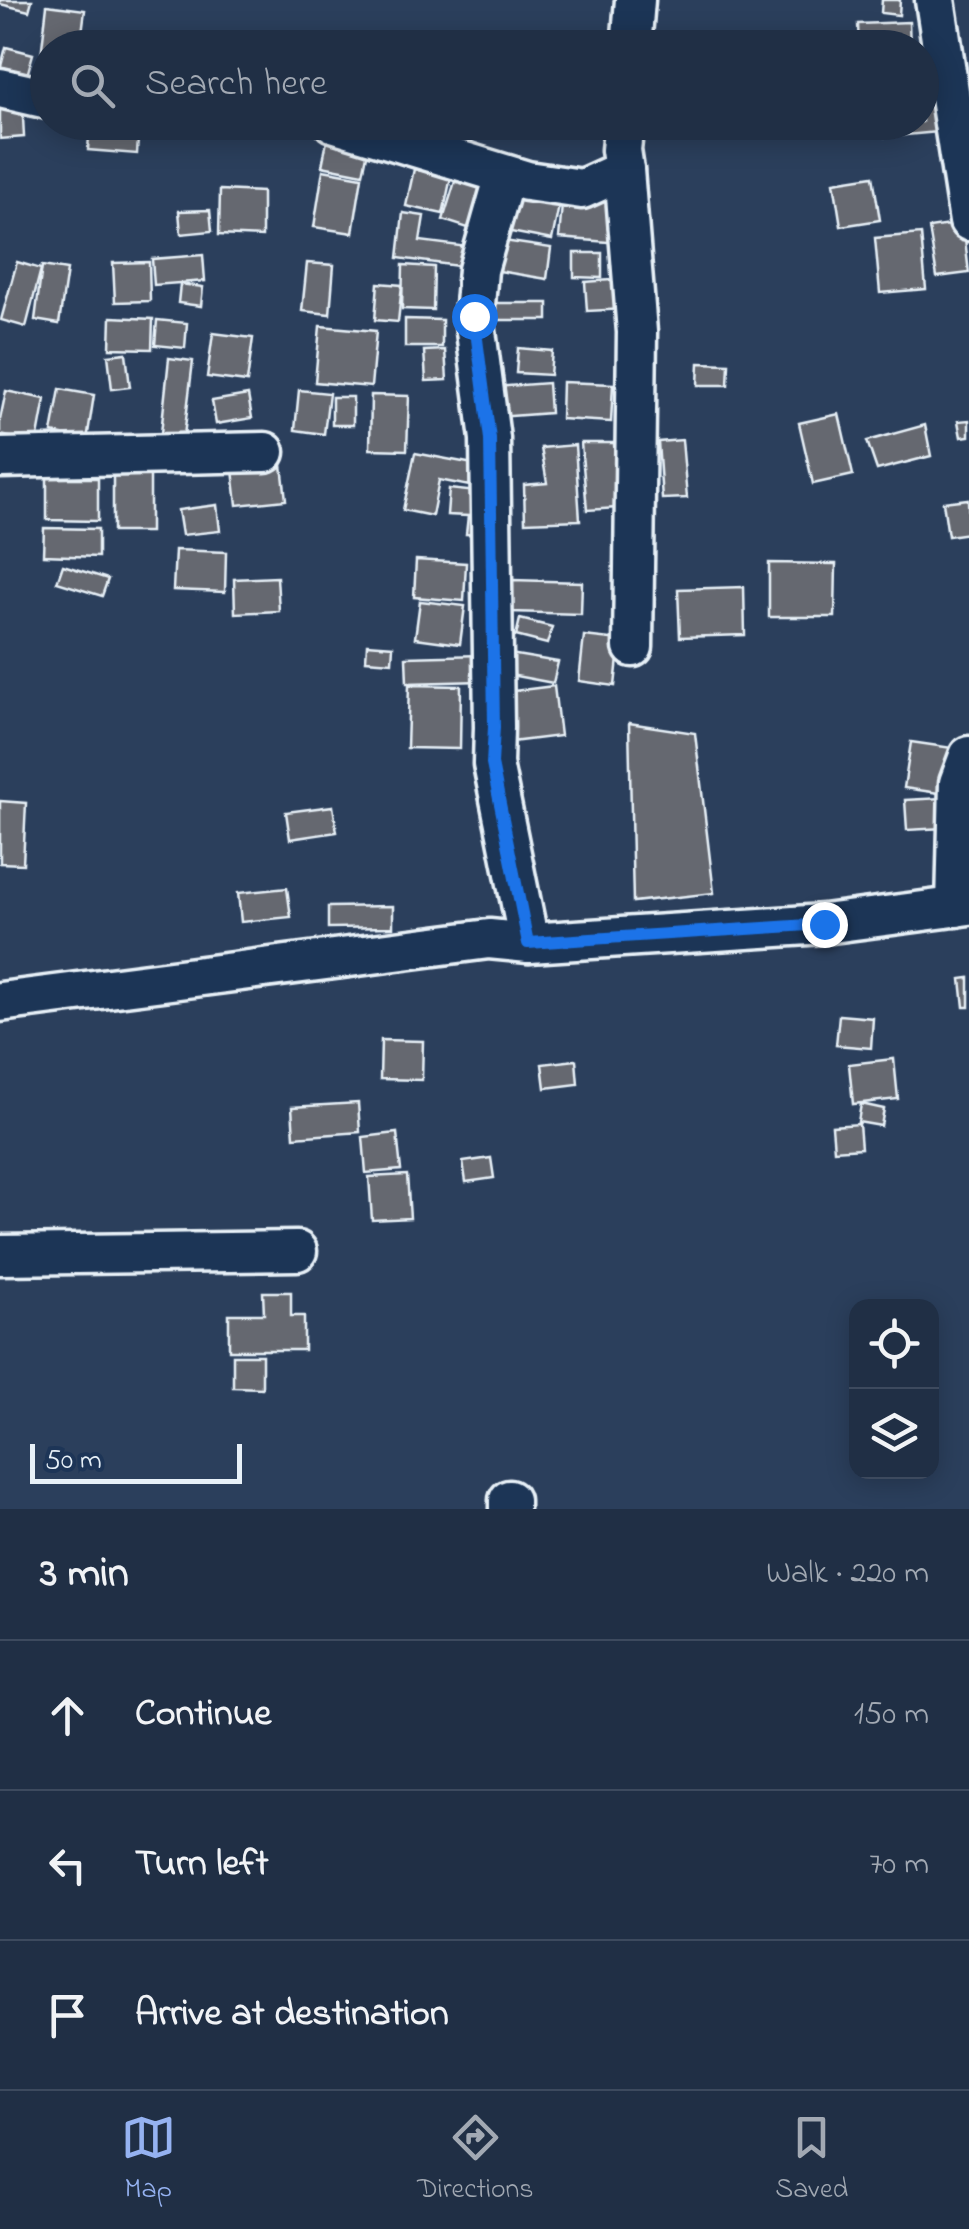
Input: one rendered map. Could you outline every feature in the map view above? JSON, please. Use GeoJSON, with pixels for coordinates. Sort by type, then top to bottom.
{"type":"FeatureCollection","features":[{"type":"Feature","properties":{"kind":"street"},"geometry":{"type":"LineString","coordinates":[[632,30],[635,0]]}},
{"type":"Feature","properties":{"kind":"street"},"geometry":{"type":"LineString","coordinates":[[934,0],[939,30]]}},
{"type":"Feature","properties":{"kind":"street"},"geometry":{"type":"LineString","coordinates":[[939,32],[969,221]]}},
{"type":"Feature","properties":{"kind":"street"},"geometry":{"type":"LineString","coordinates":[[0,88],[30,95]]}},
{"type":"Feature","properties":{"kind":"street"},"geometry":{"type":"LineString","coordinates":[[390,140],[526,181],[582,188],[624,170]]}},
{"type":"Feature","properties":{"kind":"street"},"geometry":{"type":"LineString","coordinates":[[622,140],[637,332],[633,648]]}},
{"type":"Feature","properties":{"kind":"street"},"geometry":{"type":"LineString","coordinates":[[505,176],[478,270],[474,316],[490,439],[492,764],[528,943]]}},
{"type":"Feature","properties":{"kind":"street"},"geometry":{"type":"LineString","coordinates":[[0,458],[266,452]]}},
{"type":"Feature","properties":{"kind":"street"},"geometry":{"type":"LineString","coordinates":[[0,1002],[489,939],[528,943],[824,924],[962,906],[959,783],[969,756]]}},
{"type":"Feature","properties":{"kind":"street"},"geometry":{"type":"LineString","coordinates":[[0,1255],[297,1251]]}},
{"type":"Feature","properties":{"kind":"building"},"geometry":{"type":"Polygon","coordinates":[[[0,0],[32,0],[29,11],[0,4],[0,0]]]}},
{"type":"Feature","properties":{"kind":"building"},"geometry":{"type":"Polygon","coordinates":[[[882,0],[900,0],[899,15],[881,13],[882,0]]]}},
{"type":"Feature","properties":{"kind":"building"},"geometry":{"type":"Polygon","coordinates":[[[47,5],[85,10],[82,30],[44,30],[47,5]]]}},
{"type":"Feature","properties":{"kind":"building"},"geometry":{"type":"Polygon","coordinates":[[[909,22],[909,30],[858,30],[858,24],[909,22]]]}},
{"type":"Feature","properties":{"kind":"building"},"geometry":{"type":"Polygon","coordinates":[[[6,47],[30,53],[26,79],[0,70],[6,47]]]}},
{"type":"Feature","properties":{"kind":"building"},"geometry":{"type":"Polygon","coordinates":[[[944,90],[948,131],[939,132],[939,91],[944,90]]]}},
{"type":"Feature","properties":{"kind":"building"},"geometry":{"type":"Polygon","coordinates":[[[22,97],[24,137],[0,139],[0,98],[22,97]]]}},
{"type":"Feature","properties":{"kind":"building"},"geometry":{"type":"Polygon","coordinates":[[[89,140],[138,140],[137,154],[88,150],[89,140]]]}},
{"type":"Feature","properties":{"kind":"building"},"geometry":{"type":"Polygon","coordinates":[[[327,141],[368,150],[363,174],[322,166],[327,141]]]}},
{"type":"Feature","properties":{"kind":"building"},"geometry":{"type":"Polygon","coordinates":[[[414,169],[451,177],[443,214],[406,206],[414,169]]]}},
{"type":"Feature","properties":{"kind":"building"},"geometry":{"type":"Polygon","coordinates":[[[323,170],[362,177],[353,233],[314,227],[323,170]]]}},
{"type":"Feature","properties":{"kind":"building"},"geometry":{"type":"Polygon","coordinates":[[[457,175],[485,185],[471,229],[443,220],[457,175]]]}},
{"type":"Feature","properties":{"kind":"building"},"geometry":{"type":"Polygon","coordinates":[[[873,176],[880,220],[841,226],[834,182],[873,176]]]}},
{"type":"Feature","properties":{"kind":"building"},"geometry":{"type":"Polygon","coordinates":[[[505,185],[561,196],[552,240],[496,229],[505,185]]]}},
{"type":"Feature","properties":{"kind":"building"},"geometry":{"type":"Polygon","coordinates":[[[220,190],[262,192],[262,237],[219,235],[220,190]]]}},
{"type":"Feature","properties":{"kind":"building"},"geometry":{"type":"Polygon","coordinates":[[[563,194],[624,200],[620,243],[559,238],[563,194]]]}},
{"type":"Feature","properties":{"kind":"building"},"geometry":{"type":"Polygon","coordinates":[[[210,210],[212,231],[181,234],[179,211],[210,210]]]}},
{"type":"Feature","properties":{"kind":"building"},"geometry":{"type":"Polygon","coordinates":[[[403,213],[424,216],[420,241],[468,247],[466,267],[398,258],[403,213]]]}},
{"type":"Feature","properties":{"kind":"building"},"geometry":{"type":"Polygon","coordinates":[[[963,223],[969,273],[937,277],[929,228],[963,223]]]}},
{"type":"Feature","properties":{"kind":"building"},"geometry":{"type":"Polygon","coordinates":[[[921,234],[926,289],[880,293],[875,238],[921,234]]]}},
{"type":"Feature","properties":{"kind":"building"},"geometry":{"type":"Polygon","coordinates":[[[497,240],[551,248],[547,279],[493,270],[497,240]]]}},
{"type":"Feature","properties":{"kind":"building"},"geometry":{"type":"Polygon","coordinates":[[[574,253],[602,253],[602,278],[574,277],[574,253]]]}},
{"type":"Feature","properties":{"kind":"building"},"geometry":{"type":"Polygon","coordinates":[[[203,255],[205,281],[154,285],[152,259],[203,255]]]}},
{"type":"Feature","properties":{"kind":"building"},"geometry":{"type":"Polygon","coordinates":[[[17,262],[41,269],[26,327],[1,320],[17,262]]]}},
{"type":"Feature","properties":{"kind":"building"},"geometry":{"type":"Polygon","coordinates":[[[149,262],[150,301],[115,302],[113,263],[149,262]]]}},
{"type":"Feature","properties":{"kind":"building"},"geometry":{"type":"Polygon","coordinates":[[[307,263],[334,265],[330,314],[302,311],[307,263]]]}},
{"type":"Feature","properties":{"kind":"building"},"geometry":{"type":"Polygon","coordinates":[[[403,265],[434,267],[433,310],[402,309],[403,265]]]}},
{"type":"Feature","properties":{"kind":"building"},"geometry":{"type":"Polygon","coordinates":[[[42,266],[67,270],[59,324],[35,320],[42,266]]]}},
{"type":"Feature","properties":{"kind":"building"},"geometry":{"type":"Polygon","coordinates":[[[624,279],[626,309],[587,311],[585,282],[624,279]]]}},
{"type":"Feature","properties":{"kind":"building"},"geometry":{"type":"Polygon","coordinates":[[[378,283],[402,285],[398,322],[375,320],[378,283]]]}},
{"type":"Feature","properties":{"kind":"building"},"geometry":{"type":"Polygon","coordinates":[[[180,284],[203,287],[201,306],[178,303],[180,284]]]}},
{"type":"Feature","properties":{"kind":"building"},"geometry":{"type":"Polygon","coordinates":[[[496,303],[548,303],[548,320],[496,320],[496,303]]]}},
{"type":"Feature","properties":{"kind":"building"},"geometry":{"type":"Polygon","coordinates":[[[111,317],[153,319],[152,349],[110,348],[111,317]]]}},
{"type":"Feature","properties":{"kind":"building"},"geometry":{"type":"Polygon","coordinates":[[[405,319],[442,320],[442,347],[405,347],[405,319]]]}},
{"type":"Feature","properties":{"kind":"building"},"geometry":{"type":"Polygon","coordinates":[[[157,320],[187,323],[185,348],[155,345],[157,320]]]}},
{"type":"Feature","properties":{"kind":"building"},"geometry":{"type":"Polygon","coordinates":[[[320,326],[376,331],[371,387],[315,382],[320,326]]]}},
{"type":"Feature","properties":{"kind":"building"},"geometry":{"type":"Polygon","coordinates":[[[213,333],[253,338],[247,382],[207,377],[213,333]]]}},
{"type":"Feature","properties":{"kind":"building"},"geometry":{"type":"Polygon","coordinates":[[[518,348],[552,351],[550,375],[516,373],[518,348]]]}},
{"type":"Feature","properties":{"kind":"building"},"geometry":{"type":"Polygon","coordinates":[[[445,350],[447,380],[426,381],[424,351],[445,350]]]}},
{"type":"Feature","properties":{"kind":"building"},"geometry":{"type":"Polygon","coordinates":[[[126,353],[130,387],[112,389],[108,355],[126,353]]]}},
{"type":"Feature","properties":{"kind":"building"},"geometry":{"type":"Polygon","coordinates":[[[169,358],[193,361],[184,436],[161,433],[169,358]]]}},
{"type":"Feature","properties":{"kind":"building"},"geometry":{"type":"Polygon","coordinates":[[[699,363],[729,364],[728,385],[698,385],[699,363]]]}},
{"type":"Feature","properties":{"kind":"building"},"geometry":{"type":"Polygon","coordinates":[[[562,382],[613,384],[611,422],[561,419],[562,382]]]}},
{"type":"Feature","properties":{"kind":"building"},"geometry":{"type":"Polygon","coordinates":[[[548,383],[550,413],[497,417],[495,387],[548,383]]]}},
{"type":"Feature","properties":{"kind":"building"},"geometry":{"type":"Polygon","coordinates":[[[60,389],[94,395],[87,440],[52,433],[60,389]]]}},
{"type":"Feature","properties":{"kind":"building"},"geometry":{"type":"Polygon","coordinates":[[[299,390],[329,393],[324,434],[295,430],[299,390]]]}},
{"type":"Feature","properties":{"kind":"building"},"geometry":{"type":"Polygon","coordinates":[[[6,391],[45,399],[37,442],[0,435],[6,391]]]}},
{"type":"Feature","properties":{"kind":"building"},"geometry":{"type":"Polygon","coordinates":[[[248,395],[252,418],[216,424],[212,401],[248,395]]]}},
{"type":"Feature","properties":{"kind":"building"},"geometry":{"type":"Polygon","coordinates":[[[371,395],[409,396],[407,450],[370,449],[371,395]]]}},
{"type":"Feature","properties":{"kind":"building"},"geometry":{"type":"Polygon","coordinates":[[[332,397],[353,397],[353,425],[332,425],[332,397]]]}},
{"type":"Feature","properties":{"kind":"building"},"geometry":{"type":"Polygon","coordinates":[[[839,414],[853,475],[813,484],[799,423],[839,414]]]}},
{"type":"Feature","properties":{"kind":"building"},"geometry":{"type":"Polygon","coordinates":[[[969,420],[969,436],[961,437],[958,421],[969,420]]]}},
{"type":"Feature","properties":{"kind":"building"},"geometry":{"type":"Polygon","coordinates":[[[925,425],[931,456],[877,470],[867,441],[925,425]]]}},
{"type":"Feature","properties":{"kind":"building"},"geometry":{"type":"Polygon","coordinates":[[[682,440],[687,498],[662,499],[658,442],[682,440]]]}},
{"type":"Feature","properties":{"kind":"building"},"geometry":{"type":"Polygon","coordinates":[[[581,443],[614,443],[617,508],[587,510],[581,443]]]}},
{"type":"Feature","properties":{"kind":"building"},"geometry":{"type":"Polygon","coordinates":[[[575,445],[580,520],[525,522],[524,485],[547,483],[541,448],[575,445]]]}},
{"type":"Feature","properties":{"kind":"building"},"geometry":{"type":"Polygon","coordinates":[[[415,453],[484,466],[480,488],[439,480],[432,516],[403,510],[415,453]]]}},
{"type":"Feature","properties":{"kind":"building"},"geometry":{"type":"Polygon","coordinates":[[[281,456],[286,500],[237,505],[232,461],[281,456]]]}},
{"type":"Feature","properties":{"kind":"building"},"geometry":{"type":"Polygon","coordinates":[[[113,468],[150,468],[150,532],[113,532],[113,468]]]}},
{"type":"Feature","properties":{"kind":"building"},"geometry":{"type":"Polygon","coordinates":[[[47,478],[98,478],[98,521],[47,520],[47,478]]]}},
{"type":"Feature","properties":{"kind":"building"},"geometry":{"type":"Polygon","coordinates":[[[449,489],[487,493],[484,535],[466,534],[468,516],[447,515],[449,489]]]}},
{"type":"Feature","properties":{"kind":"building"},"geometry":{"type":"Polygon","coordinates":[[[968,499],[969,533],[948,536],[943,502],[968,499]]]}},
{"type":"Feature","properties":{"kind":"building"},"geometry":{"type":"Polygon","coordinates":[[[217,505],[220,531],[182,535],[178,510],[217,505]]]}},
{"type":"Feature","properties":{"kind":"building"},"geometry":{"type":"Polygon","coordinates":[[[44,528],[98,529],[98,557],[43,555],[44,528]]]}},
{"type":"Feature","properties":{"kind":"building"},"geometry":{"type":"Polygon","coordinates":[[[175,550],[226,552],[225,592],[173,590],[175,550]]]}},
{"type":"Feature","properties":{"kind":"building"},"geometry":{"type":"Polygon","coordinates":[[[416,560],[466,563],[464,601],[414,597],[416,560]]]}},
{"type":"Feature","properties":{"kind":"building"},"geometry":{"type":"Polygon","coordinates":[[[769,563],[836,564],[835,617],[769,617],[769,563]]]}},
{"type":"Feature","properties":{"kind":"building"},"geometry":{"type":"Polygon","coordinates":[[[63,565],[108,579],[102,596],[57,582],[63,565]]]}},
{"type":"Feature","properties":{"kind":"building"},"geometry":{"type":"Polygon","coordinates":[[[277,577],[279,611],[235,613],[234,579],[277,577]]]}},
{"type":"Feature","properties":{"kind":"building"},"geometry":{"type":"Polygon","coordinates":[[[512,580],[582,582],[581,614],[511,612],[512,580]]]}},
{"type":"Feature","properties":{"kind":"building"},"geometry":{"type":"Polygon","coordinates":[[[744,587],[745,635],[680,637],[678,589],[744,587]]]}},
{"type":"Feature","properties":{"kind":"building"},"geometry":{"type":"Polygon","coordinates":[[[420,601],[465,606],[460,644],[415,638],[420,601]]]}},
{"type":"Feature","properties":{"kind":"building"},"geometry":{"type":"Polygon","coordinates":[[[520,619],[552,627],[547,644],[516,636],[520,619]]]}},
{"type":"Feature","properties":{"kind":"building"},"geometry":{"type":"Polygon","coordinates":[[[584,636],[620,640],[615,686],[579,681],[584,636]]]}},
{"type":"Feature","properties":{"kind":"building"},"geometry":{"type":"Polygon","coordinates":[[[367,644],[393,646],[392,662],[366,660],[367,644]]]}},
{"type":"Feature","properties":{"kind":"building"},"geometry":{"type":"Polygon","coordinates":[[[498,652],[558,662],[553,683],[494,672],[498,652]]]}},
{"type":"Feature","properties":{"kind":"building"},"geometry":{"type":"Polygon","coordinates":[[[482,655],[483,681],[407,683],[406,657],[482,655]]]}},
{"type":"Feature","properties":{"kind":"building"},"geometry":{"type":"Polygon","coordinates":[[[409,685],[461,686],[460,749],[407,748],[409,685]]]}},
{"type":"Feature","properties":{"kind":"building"},"geometry":{"type":"Polygon","coordinates":[[[554,686],[560,736],[511,742],[505,692],[554,686]]]}},
{"type":"Feature","properties":{"kind":"building"},"geometry":{"type":"Polygon","coordinates":[[[629,723],[695,733],[714,893],[633,902],[629,723]]]}},
{"type":"Feature","properties":{"kind":"building"},"geometry":{"type":"Polygon","coordinates":[[[911,742],[959,749],[953,795],[904,788],[911,742]]]}},
{"type":"Feature","properties":{"kind":"building"},"geometry":{"type":"Polygon","coordinates":[[[942,798],[944,828],[907,830],[905,800],[942,798]]]}},
{"type":"Feature","properties":{"kind":"building"},"geometry":{"type":"Polygon","coordinates":[[[0,801],[26,803],[23,864],[0,863],[0,801]]]}},
{"type":"Feature","properties":{"kind":"building"},"geometry":{"type":"Polygon","coordinates":[[[333,806],[337,832],[290,839],[286,812],[333,806]]]}},
{"type":"Feature","properties":{"kind":"building"},"geometry":{"type":"Polygon","coordinates":[[[287,888],[291,917],[241,922],[238,893],[287,888]]]}},
{"type":"Feature","properties":{"kind":"building"},"geometry":{"type":"Polygon","coordinates":[[[393,906],[393,927],[328,928],[328,907],[393,906]]]}},
{"type":"Feature","properties":{"kind":"building"},"geometry":{"type":"Polygon","coordinates":[[[969,978],[969,1007],[964,1007],[961,979],[969,978]]]}},
{"type":"Feature","properties":{"kind":"building"},"geometry":{"type":"Polygon","coordinates":[[[839,1015],[873,1018],[871,1048],[836,1045],[839,1015]]]}},
{"type":"Feature","properties":{"kind":"building"},"geometry":{"type":"Polygon","coordinates":[[[381,1040],[423,1041],[422,1080],[380,1079],[381,1040]]]}},
{"type":"Feature","properties":{"kind":"building"},"geometry":{"type":"Polygon","coordinates":[[[894,1059],[898,1099],[853,1104],[849,1064],[894,1059]]]}},
{"type":"Feature","properties":{"kind":"building"},"geometry":{"type":"Polygon","coordinates":[[[576,1060],[578,1084],[545,1088],[542,1064],[576,1060]]]}},
{"type":"Feature","properties":{"kind":"building"},"geometry":{"type":"Polygon","coordinates":[[[358,1103],[360,1132],[294,1137],[292,1107],[358,1103]]]}},
{"type":"Feature","properties":{"kind":"building"},"geometry":{"type":"Polygon","coordinates":[[[861,1104],[884,1109],[881,1126],[858,1122],[861,1104]]]}},
{"type":"Feature","properties":{"kind":"building"},"geometry":{"type":"Polygon","coordinates":[[[859,1124],[861,1148],[834,1150],[832,1126],[859,1124]]]}},
{"type":"Feature","properties":{"kind":"building"},"geometry":{"type":"Polygon","coordinates":[[[397,1133],[401,1170],[366,1173],[363,1137],[397,1133]]]}},
{"type":"Feature","properties":{"kind":"building"},"geometry":{"type":"Polygon","coordinates":[[[491,1158],[494,1178],[466,1182],[463,1162],[491,1158]]]}},
{"type":"Feature","properties":{"kind":"building"},"geometry":{"type":"Polygon","coordinates":[[[407,1175],[410,1218],[372,1220],[369,1177],[407,1175]]]}},
{"type":"Feature","properties":{"kind":"building"},"geometry":{"type":"Polygon","coordinates":[[[263,1292],[291,1292],[291,1316],[304,1316],[304,1350],[229,1350],[229,1314],[264,1314],[263,1292]]]}},
{"type":"Feature","properties":{"kind":"building"},"geometry":{"type":"Polygon","coordinates":[[[233,1355],[262,1355],[262,1388],[233,1387],[233,1355]]]}},
{"type":"Feature","properties":{"kind":"route"},"geometry":{"type":"LineString","coordinates":[[474,316],[490,439],[492,764],[528,943],[824,924]]}}]}
